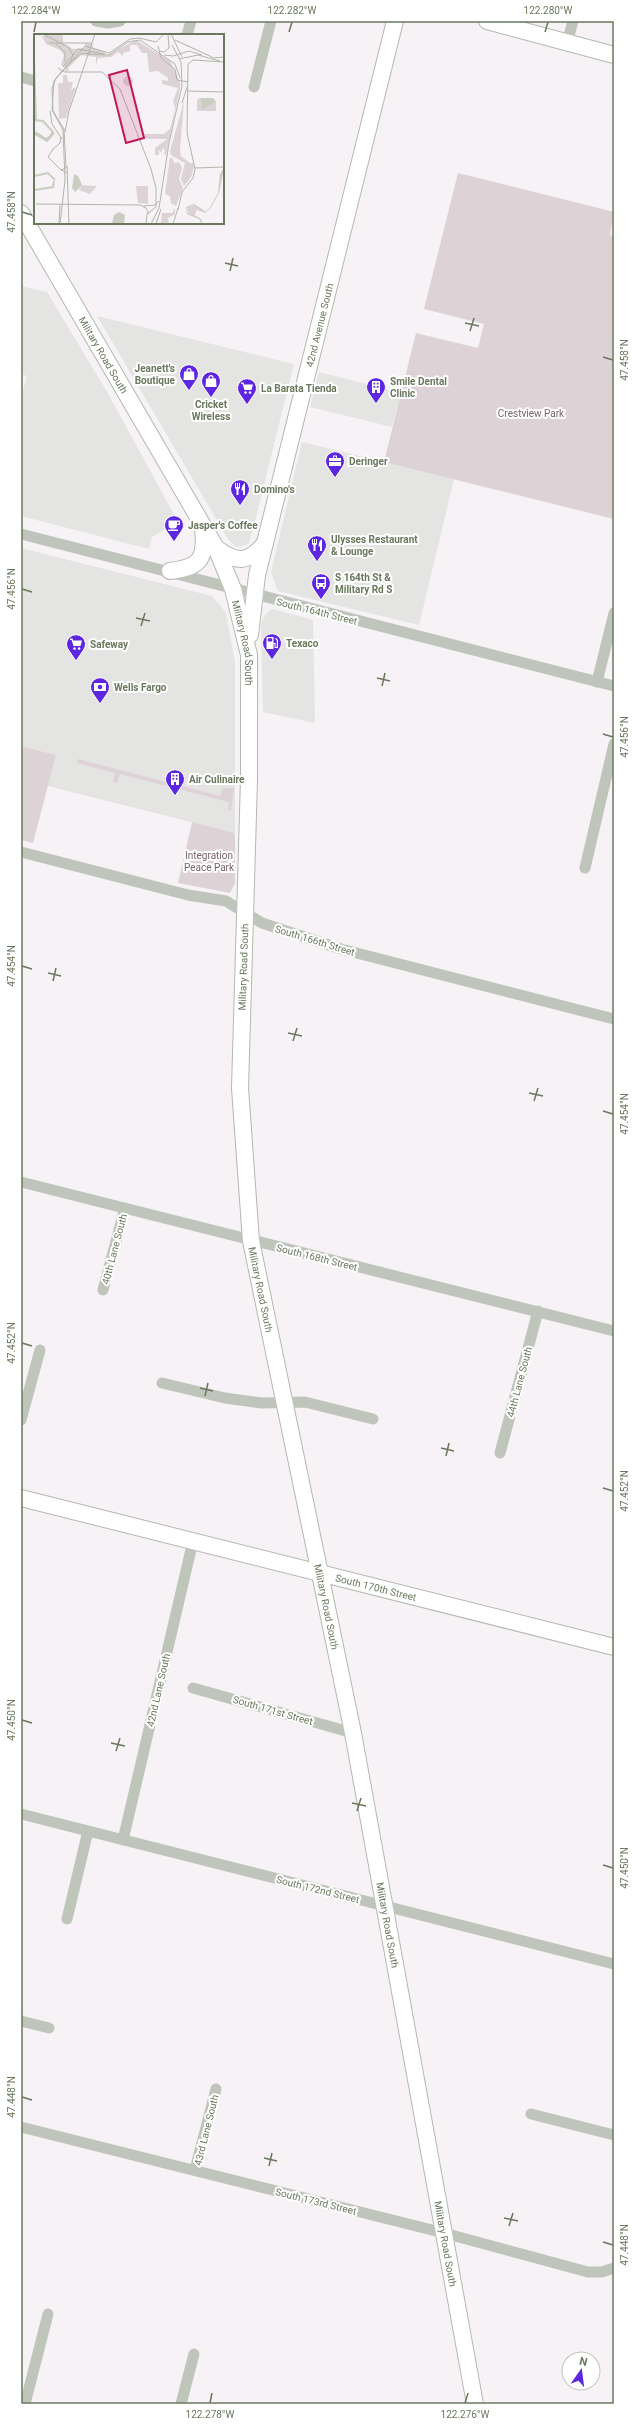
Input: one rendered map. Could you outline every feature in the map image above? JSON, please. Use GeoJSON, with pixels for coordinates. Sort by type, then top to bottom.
{"type":"FeatureCollection","features":[{"type":"Feature","properties":{"kind":"main road","name":"42nd Avenue South"},"geometry":{"type":"LineString","coordinates":[[249,655],[254,595],[266,542],[395,21]]}},
{"type":"Feature","properties":{"kind":"main road"},"geometry":{"type":"LineString","coordinates":[[487,21],[614,55]]}},
{"type":"Feature","properties":{"kind":"main road","name":"Military Road South"},"geometry":{"type":"LineString","coordinates":[[22,216],[216,548],[234,589],[249,655],[249,779],[240,1088],[251,1241],[353,1733],[475,2404]]}},
{"type":"Feature","properties":{"kind":"main road"},"geometry":{"type":"LineString","coordinates":[[170,572],[185,569],[200,561],[204,548],[202,524]]}},
{"type":"Feature","properties":{"kind":"main road"},"geometry":{"type":"LineString","coordinates":[[216,548],[228,557],[242,559],[256,553],[266,542]]}},
{"type":"Feature","properties":{"kind":"main road","name":"South 170th Street"},"geometry":{"type":"LineString","coordinates":[[21,1498],[319,1571],[614,1647]]}},
{"type":"Feature","properties":{"kind":"street"},"geometry":{"type":"LineString","coordinates":[[96,21],[108,23],[120,21]]}},
{"type":"Feature","properties":{"kind":"street"},"geometry":{"type":"LineString","coordinates":[[188,34],[191,21]]}},
{"type":"Feature","properties":{"kind":"street"},"geometry":{"type":"LineString","coordinates":[[254,87],[271,21]]}},
{"type":"Feature","properties":{"kind":"street"},"geometry":{"type":"LineString","coordinates":[[567,43],[573,21]]}},
{"type":"Feature","properties":{"kind":"street"},"geometry":{"type":"LineString","coordinates":[[21,77],[34,81]]}},
{"type":"Feature","properties":{"kind":"street","name":"South 164th Street"},"geometry":{"type":"LineString","coordinates":[[21,534],[254,595],[614,686]]}},
{"type":"Feature","properties":{"kind":"street"},"geometry":{"type":"LineString","coordinates":[[597,682],[614,614]]}},
{"type":"Feature","properties":{"kind":"street"},"geometry":{"type":"LineString","coordinates":[[585,868],[614,744]]}},
{"type":"Feature","properties":{"kind":"street","name":"South 166th Street"},"geometry":{"type":"LineString","coordinates":[[21,852],[188,895],[226,901],[262,923],[341,949],[614,1019]]}},
{"type":"Feature","properties":{"kind":"street","name":"South 168th Street"},"geometry":{"type":"LineString","coordinates":[[21,1182],[614,1331]]}},
{"type":"Feature","properties":{"kind":"street","name":"40th Lane South"},"geometry":{"type":"LineString","coordinates":[[103,1290],[125,1208]]}},
{"type":"Feature","properties":{"kind":"street","name":"44th Lane South"},"geometry":{"type":"LineString","coordinates":[[500,1453],[538,1311]]}},
{"type":"Feature","properties":{"kind":"street"},"geometry":{"type":"LineString","coordinates":[[21,1420],[40,1350]]}},
{"type":"Feature","properties":{"kind":"street"},"geometry":{"type":"LineString","coordinates":[[162,1383],[232,1400],[262,1404],[285,1401],[305,1402],[373,1419]]}},
{"type":"Feature","properties":{"kind":"street","name":"42nd Lane South"},"geometry":{"type":"LineString","coordinates":[[123,1840],[193,1541]]}},
{"type":"Feature","properties":{"kind":"street","name":"South 171st Street"},"geometry":{"type":"LineString","coordinates":[[193,1688],[353,1733]]}},
{"type":"Feature","properties":{"kind":"street","name":"South 172nd Street"},"geometry":{"type":"LineString","coordinates":[[21,1814],[614,1964]]}},
{"type":"Feature","properties":{"kind":"street"},"geometry":{"type":"LineString","coordinates":[[67,1919],[88,1831]]}},
{"type":"Feature","properties":{"kind":"street"},"geometry":{"type":"LineString","coordinates":[[21,2021],[49,2028]]}},
{"type":"Feature","properties":{"kind":"street","name":"43rd Lane South"},"geometry":{"type":"LineString","coordinates":[[195,2170],[216,2089]]}},
{"type":"Feature","properties":{"kind":"street"},"geometry":{"type":"LineString","coordinates":[[531,2114],[614,2135]]}},
{"type":"Feature","properties":{"kind":"street","name":"South 173rd Street"},"geometry":{"type":"LineString","coordinates":[[21,2127],[444,2233],[588,2272],[612,2269]]}},
{"type":"Feature","properties":{"kind":"street"},"geometry":{"type":"LineString","coordinates":[[25,2404],[48,2314]]}},
{"type":"Feature","properties":{"kind":"street"},"geometry":{"type":"LineString","coordinates":[[181,2404],[194,2354]]}},
{"type":"Feature","properties":{"kind":"shaded area"},"geometry":{"type":"Polygon","coordinates":[[[21,286],[47,292],[110,397],[178,522],[152,537],[149,549],[21,516],[21,398],[27,376],[21,374],[21,286]]]}},
{"type":"Feature","properties":{"kind":"shaded area"},"geometry":{"type":"Polygon","coordinates":[[[97,316],[294,364],[254,525],[249,543],[246,545],[236,547],[228,539],[97,316]]]}},
{"type":"Feature","properties":{"kind":"shaded area"},"geometry":{"type":"Polygon","coordinates":[[[319,372],[401,393],[392,427],[310,407],[319,372]]]}},
{"type":"Feature","properties":{"kind":"shaded area"},"geometry":{"type":"Polygon","coordinates":[[[302,442],[454,479],[419,625],[278,591],[271,572],[302,442]]]}},
{"type":"Feature","properties":{"kind":"shaded area"},"geometry":{"type":"Polygon","coordinates":[[[21,548],[212,596],[220,605],[226,614],[235,662],[235,833],[48,786],[56,755],[21,746],[21,548]]]}},
{"type":"Feature","properties":{"kind":"shaded area"},"geometry":{"type":"Polygon","coordinates":[[[272,609],[313,620],[315,723],[263,712],[261,625],[264,616],[272,609]]]}},
{"type":"Feature","properties":{"kind":"green space","name":"Crestview Park"},"geometry":{"type":"Polygon","coordinates":[[[458,173],[614,212],[610,235],[614,236],[614,519],[384,462],[416,333],[478,348],[484,324],[424,309],[458,173]]]}},
{"type":"Feature","properties":{"kind":"green space"},"geometry":{"type":"Polygon","coordinates":[[[21,746],[56,755],[33,843],[21,840],[21,746]]]}},
{"type":"Feature","properties":{"kind":"green space"},"geometry":{"type":"Polygon","coordinates":[[[78,759],[220,796],[223,788],[234,788],[231,811],[228,810],[229,802],[120,774],[117,783],[113,783],[115,773],[77,763],[78,759]]]}},
{"type":"Feature","properties":{"kind":"green space","name":"Integration Peace Park"},"geometry":{"type":"Polygon","coordinates":[[[192,822],[235,833],[235,883],[230,893],[178,883],[192,822]]]}},
{"type":"Feature","properties":{"kind":"place","name":"Jeanett's Boutique"},"geometry":{"type":"Point","coordinates":[189,391]}},
{"type":"Feature","properties":{"kind":"place","name":"Cricket Wireless"},"geometry":{"type":"Point","coordinates":[211,398]}},
{"type":"Feature","properties":{"kind":"place","name":"Smile Dental Clinic"},"geometry":{"type":"Point","coordinates":[376,404]}},
{"type":"Feature","properties":{"kind":"place","name":"La Barata Tienda"},"geometry":{"type":"Point","coordinates":[247,405]}},
{"type":"Feature","properties":{"kind":"place","name":"Deringer"},"geometry":{"type":"Point","coordinates":[335,478]}},
{"type":"Feature","properties":{"kind":"place","name":"Domino's"},"geometry":{"type":"Point","coordinates":[240,506]}},
{"type":"Feature","properties":{"kind":"place","name":"Jasper's Coffee"},"geometry":{"type":"Point","coordinates":[174,542]}},
{"type":"Feature","properties":{"kind":"place","name":"Ulysses Restaurant & Lounge"},"geometry":{"type":"Point","coordinates":[317,562]}},
{"type":"Feature","properties":{"kind":"place","name":"S 164th St & Military Rd S"},"geometry":{"type":"Point","coordinates":[321,600]}},
{"type":"Feature","properties":{"kind":"place","name":"Texaco"},"geometry":{"type":"Point","coordinates":[272,660]}},
{"type":"Feature","properties":{"kind":"place","name":"Safeway"},"geometry":{"type":"Point","coordinates":[76,661]}},
{"type":"Feature","properties":{"kind":"place","name":"Wells Fargo"},"geometry":{"type":"Point","coordinates":[100,704]}},
{"type":"Feature","properties":{"kind":"place","name":"Air Culinaire"},"geometry":{"type":"Point","coordinates":[175,796]}}]}
